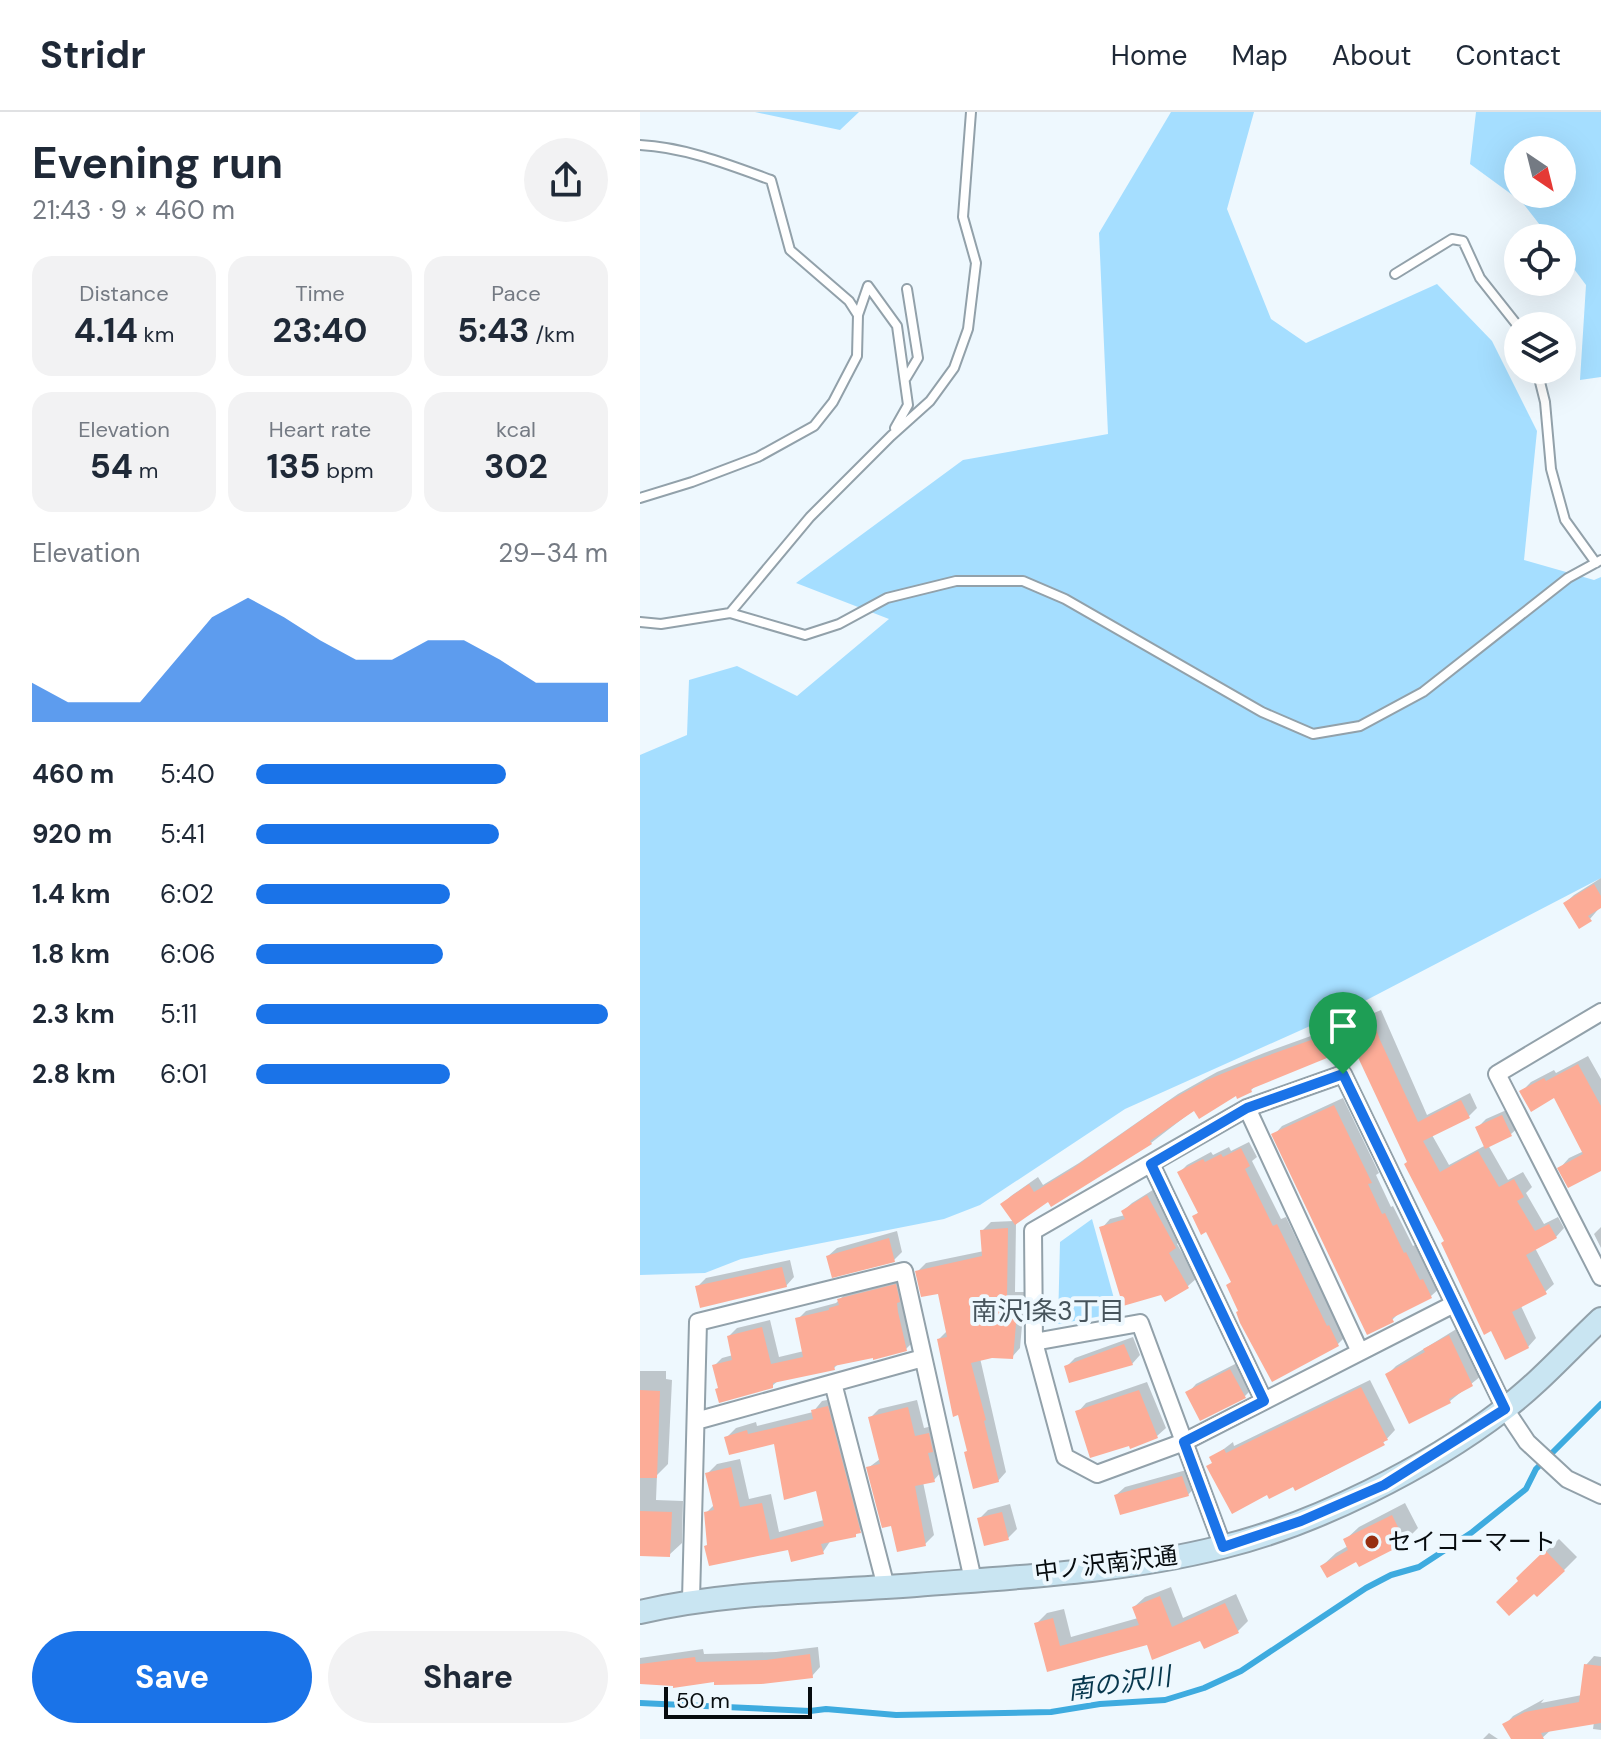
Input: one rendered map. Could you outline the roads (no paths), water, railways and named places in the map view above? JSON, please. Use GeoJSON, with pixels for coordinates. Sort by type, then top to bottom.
{"type":"FeatureCollection","features":[{"type":"Feature","properties":{"kind":"street"},"geometry":{"type":"LineString","coordinates":[[1601,1012],[1497,1074],[1601,1277]]}},
{"type":"Feature","properties":{"kind":"street"},"geometry":{"type":"LineString","coordinates":[[1454,1304],[1184,1442],[1097,1474],[1065,1457],[1034,1342],[1033,1231],[1247,1108],[1343,1074],[1505,1409],[1527,1442],[1567,1479],[1601,1495]]}},
{"type":"Feature","properties":{"kind":"street"},"geometry":{"type":"LineString","coordinates":[[1247,1108],[1360,1352]]}},
{"type":"Feature","properties":{"kind":"street"},"geometry":{"type":"LineString","coordinates":[[1151,1164],[1264,1401]]}},
{"type":"Feature","properties":{"kind":"street"},"geometry":{"type":"LineString","coordinates":[[691,1600],[698,1322],[904,1271],[973,1580]]}},
{"type":"Feature","properties":{"kind":"street","name":"中ノ沢南沢通"},"geometry":{"type":"LineString","coordinates":[[640,1612],[691,1600],[973,1580],[1125,1565],[1223,1547],[1301,1521],[1384,1485],[1505,1409],[1601,1319]]}},
{"type":"Feature","properties":{"kind":"street"},"geometry":{"type":"LineString","coordinates":[[1034,1342],[1140,1323],[1223,1547]]}},
{"type":"Feature","properties":{"kind":"street"},"geometry":{"type":"LineString","coordinates":[[696,1421],[923,1358]]}},
{"type":"Feature","properties":{"kind":"street"},"geometry":{"type":"LineString","coordinates":[[833,1383],[886,1587]]}},
{"type":"Feature","properties":{"kind":"lane"},"geometry":{"type":"LineString","coordinates":[[730,613],[810,517],[930,401],[954,368],[968,329],[976,263],[963,217],[971,112]]}},
{"type":"Feature","properties":{"kind":"lane"},"geometry":{"type":"LineString","coordinates":[[640,145],[728,165],[771,180],[790,250],[849,301],[858,315]]}},
{"type":"Feature","properties":{"kind":"lane"},"geometry":{"type":"LineString","coordinates":[[1395,274],[1452,239],[1463,241],[1480,278],[1507,312]]}},
{"type":"Feature","properties":{"kind":"lane"},"geometry":{"type":"LineString","coordinates":[[640,498],[758,457],[814,426],[833,402],[857,356],[858,315],[868,286],[897,326],[905,378],[908,405],[891,436]]}},
{"type":"Feature","properties":{"kind":"lane"},"geometry":{"type":"LineString","coordinates":[[905,378],[918,358],[907,289]]}},
{"type":"Feature","properties":{"kind":"lane"},"geometry":{"type":"LineString","coordinates":[[640,622],[661,624],[730,613],[805,635],[839,624],[887,598],[956,581],[1023,581],[1065,599],[1262,712],[1313,734],[1360,726],[1423,692],[1568,578],[1598,561],[1565,520],[1551,469],[1540,384]]}},
{"type":"Feature","properties":{"kind":"waterway","name":"南の沢川"},"geometry":{"type":"LineString","coordinates":[[640,1703],[810,1711],[826,1709],[896,1715],[1051,1712],[1100,1704],[1165,1700],[1204,1688],[1241,1671],[1366,1588],[1391,1575],[1419,1567],[1471,1533],[1526,1489],[1536,1469],[1601,1404]]}},
{"type":"Feature","properties":{"kind":"place","name":"セイコーマート"},"geometry":{"type":"Point","coordinates":[1372,1542]}},
{"type":"Feature","properties":{"kind":"district","name":"南沢1条3丁目"},"geometry":{"type":"Point","coordinates":[1048,1311]}}]}
